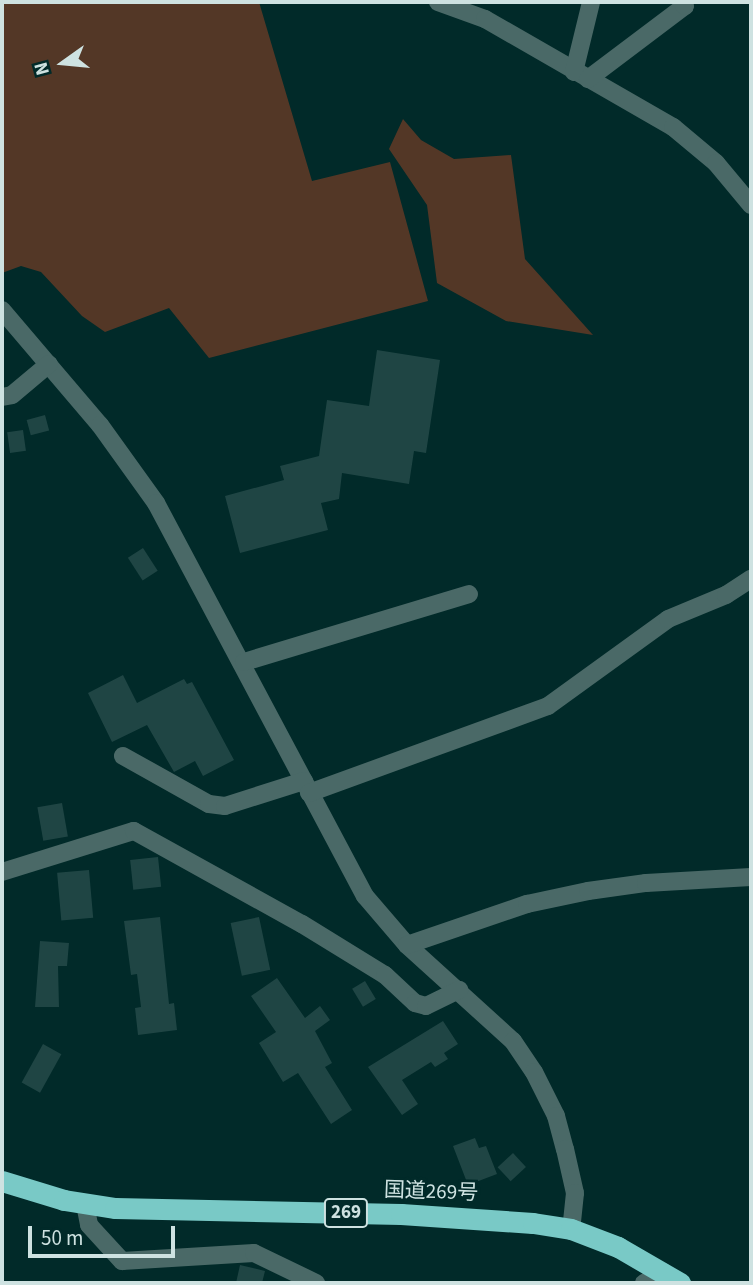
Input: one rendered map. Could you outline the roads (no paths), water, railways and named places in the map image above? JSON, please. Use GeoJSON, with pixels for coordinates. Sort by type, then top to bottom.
{"type":"FeatureCollection","features":[{"type":"Feature","properties":{"kind":"highway","name":"国道269号"},"geometry":{"type":"LineString","coordinates":[[2,1181],[85,1204],[473,1217],[571,1229],[618,1247],[671,1278]]}},
{"type":"Feature","properties":{"kind":"street"},"geometry":{"type":"LineString","coordinates":[[438,2],[485,19],[673,127],[716,163],[751,205]]}},
{"type":"Feature","properties":{"kind":"street"},"geometry":{"type":"LineString","coordinates":[[581,76],[591,2]]}},
{"type":"Feature","properties":{"kind":"street"},"geometry":{"type":"LineString","coordinates":[[581,76],[685,6],[682,2]]}},
{"type":"Feature","properties":{"kind":"street"},"geometry":{"type":"LineString","coordinates":[[2,310],[49,364],[156,503],[244,662],[365,895],[407,946],[513,1041],[556,1116],[575,1194],[571,1229]]}},
{"type":"Feature","properties":{"kind":"street"},"geometry":{"type":"LineString","coordinates":[[2,397],[12,395],[49,364]]}},
{"type":"Feature","properties":{"kind":"street"},"geometry":{"type":"LineString","coordinates":[[123,755],[209,804],[225,806],[307,787],[548,706],[668,620],[726,596],[751,579]]}},
{"type":"Feature","properties":{"kind":"street"},"geometry":{"type":"LineString","coordinates":[[244,662],[469,594]]}},
{"type":"Feature","properties":{"kind":"street"},"geometry":{"type":"LineString","coordinates":[[2,872],[134,831],[302,923],[385,975],[415,1003],[426,1006],[459,990]]}},
{"type":"Feature","properties":{"kind":"street"},"geometry":{"type":"LineString","coordinates":[[407,946],[527,904],[588,891],[646,883],[751,877]]}},
{"type":"Feature","properties":{"kind":"street"},"geometry":{"type":"LineString","coordinates":[[85,1204],[89,1225],[122,1261],[254,1253],[316,1283]]}},
{"type":"Feature","properties":{"kind":"street"},"geometry":{"type":"LineString","coordinates":[[644,1283],[671,1278]]}}]}
